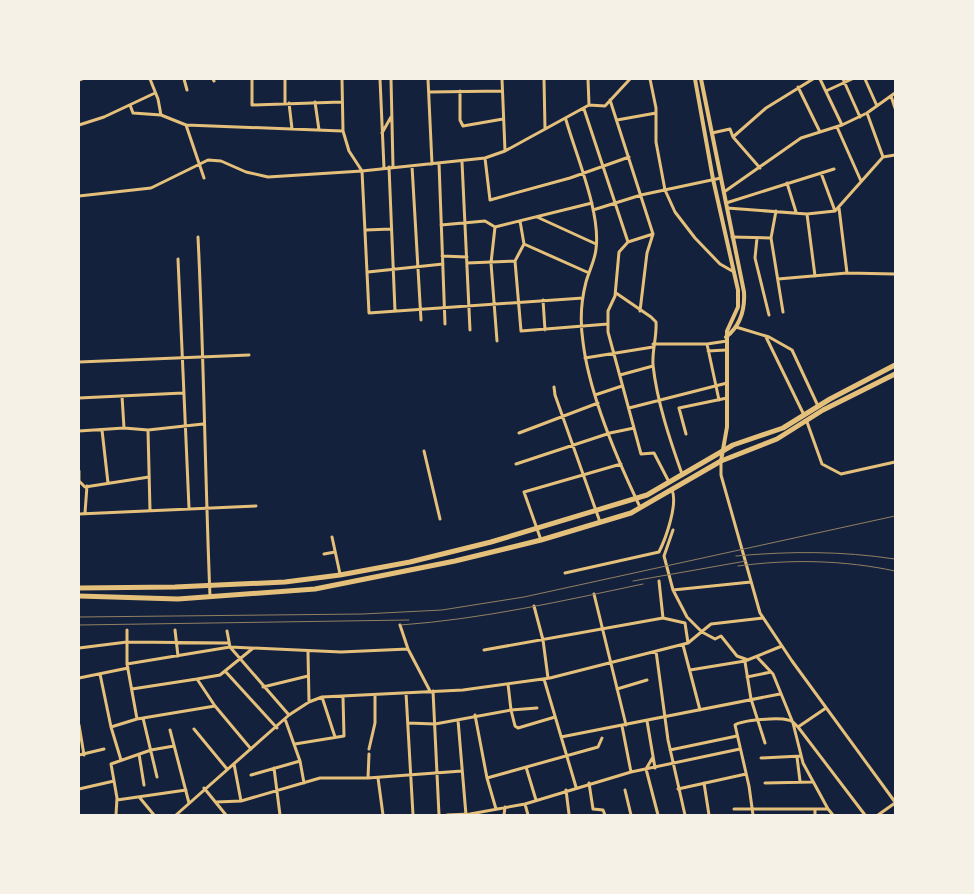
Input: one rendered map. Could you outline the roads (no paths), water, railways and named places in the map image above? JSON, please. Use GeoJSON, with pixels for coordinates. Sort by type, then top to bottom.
{"type":"FeatureCollection","features":[{"type":"Feature","properties":{"kind":"main road"},"geometry":{"type":"LineString","coordinates":[[79,588],[209,586],[285,582],[340,575],[452,552],[637,500],[733,445],[783,428],[818,406],[895,365]]}},
{"type":"Feature","properties":{"kind":"main road"},"geometry":{"type":"LineString","coordinates":[[79,596],[178,598],[315,589],[541,540],[641,508],[721,461],[777,439],[807,422],[823,410],[895,374]]}},
{"type":"Feature","properties":{"kind":"main road"},"geometry":{"type":"LineString","coordinates":[[359,571],[361,580]]}},
{"type":"Feature","properties":{"kind":"street"},"geometry":{"type":"LineString","coordinates":[[150,79],[161,115]]}},
{"type":"Feature","properties":{"kind":"street"},"geometry":{"type":"LineString","coordinates":[[184,79],[187,90]]}},
{"type":"Feature","properties":{"kind":"street"},"geometry":{"type":"LineString","coordinates":[[252,79],[252,105],[341,102]]}},
{"type":"Feature","properties":{"kind":"street"},"geometry":{"type":"LineString","coordinates":[[285,79],[292,129]]}},
{"type":"Feature","properties":{"kind":"street"},"geometry":{"type":"LineString","coordinates":[[342,79],[343,131],[349,150],[362,171],[369,313],[583,298]]}},
{"type":"Feature","properties":{"kind":"street"},"geometry":{"type":"LineString","coordinates":[[380,79],[384,168]]}},
{"type":"Feature","properties":{"kind":"street"},"geometry":{"type":"LineString","coordinates":[[391,79],[391,229],[395,311]]}},
{"type":"Feature","properties":{"kind":"street"},"geometry":{"type":"LineString","coordinates":[[428,79],[432,164]]}},
{"type":"Feature","properties":{"kind":"street"},"geometry":{"type":"LineString","coordinates":[[502,79],[505,151]]}},
{"type":"Feature","properties":{"kind":"street"},"geometry":{"type":"LineString","coordinates":[[544,79],[545,129]]}},
{"type":"Feature","properties":{"kind":"street"},"geometry":{"type":"LineString","coordinates":[[588,79],[589,105]]}},
{"type":"Feature","properties":{"kind":"street"},"geometry":{"type":"LineString","coordinates":[[79,196],[151,188],[208,160],[221,161],[246,172],[268,177],[362,171],[462,162],[485,158],[505,151],[566,120],[589,105],[605,106],[630,79]]}},
{"type":"Feature","properties":{"kind":"street"},"geometry":{"type":"LineString","coordinates":[[650,79],[656,113],[656,142],[665,190],[674,212],[722,265],[734,272]]}},
{"type":"Feature","properties":{"kind":"street"},"geometry":{"type":"LineString","coordinates":[[694,79],[713,179],[738,290],[738,307],[728,327],[726,339],[727,427],[722,452],[721,475],[763,618],[895,802],[878,815]]}},
{"type":"Feature","properties":{"kind":"street"},"geometry":{"type":"LineString","coordinates":[[585,358],[653,346],[707,344],[726,339],[736,327],[744,307],[744,292],[701,79]]}},
{"type":"Feature","properties":{"kind":"street"},"geometry":{"type":"LineString","coordinates":[[733,137],[766,108],[808,80],[813,79]]}},
{"type":"Feature","properties":{"kind":"street"},"geometry":{"type":"LineString","coordinates":[[820,79],[842,125]]}},
{"type":"Feature","properties":{"kind":"street"},"geometry":{"type":"LineString","coordinates":[[826,91],[844,81],[852,79]]}},
{"type":"Feature","properties":{"kind":"street"},"geometry":{"type":"LineString","coordinates":[[865,79],[877,106]]}},
{"type":"Feature","properties":{"kind":"street"},"geometry":{"type":"LineString","coordinates":[[844,81],[860,116]]}},
{"type":"Feature","properties":{"kind":"street"},"geometry":{"type":"LineString","coordinates":[[798,87],[820,132]]}},
{"type":"Feature","properties":{"kind":"street"},"geometry":{"type":"LineString","coordinates":[[460,91],[460,120],[463,126],[503,119]]}},
{"type":"Feature","properties":{"kind":"street"},"geometry":{"type":"LineString","coordinates":[[430,92],[502,91]]}},
{"type":"Feature","properties":{"kind":"street"},"geometry":{"type":"LineString","coordinates":[[79,125],[104,117],[155,93]]}},
{"type":"Feature","properties":{"kind":"street"},"geometry":{"type":"LineString","coordinates":[[724,192],[801,138],[842,125],[867,113],[895,93]]}},
{"type":"Feature","properties":{"kind":"street"},"geometry":{"type":"LineString","coordinates":[[891,96],[895,108]]}},
{"type":"Feature","properties":{"kind":"street"},"geometry":{"type":"LineString","coordinates":[[610,100],[653,234],[647,252],[640,311]]}},
{"type":"Feature","properties":{"kind":"street"},"geometry":{"type":"LineString","coordinates":[[315,102],[319,130]]}},
{"type":"Feature","properties":{"kind":"street"},"geometry":{"type":"LineString","coordinates":[[130,105],[133,113],[161,115],[186,125],[343,131]]}},
{"type":"Feature","properties":{"kind":"street"},"geometry":{"type":"LineString","coordinates":[[584,109],[628,242]]}},
{"type":"Feature","properties":{"kind":"street"},"geometry":{"type":"LineString","coordinates":[[617,120],[656,113]]}},
{"type":"Feature","properties":{"kind":"street"},"geometry":{"type":"LineString","coordinates":[[867,113],[883,157]]}},
{"type":"Feature","properties":{"kind":"street"},"geometry":{"type":"LineString","coordinates":[[382,134],[392,117]]}},
{"type":"Feature","properties":{"kind":"street"},"geometry":{"type":"LineString","coordinates":[[566,120],[592,203],[596,244],[583,298],[582,325],[588,375],[621,464],[641,508]]}},
{"type":"Feature","properties":{"kind":"street"},"geometry":{"type":"LineString","coordinates":[[186,125],[204,178]]}},
{"type":"Feature","properties":{"kind":"street"},"geometry":{"type":"LineString","coordinates":[[837,126],[861,181]]}},
{"type":"Feature","properties":{"kind":"street"},"geometry":{"type":"LineString","coordinates":[[712,133],[730,129],[733,137],[760,168]]}},
{"type":"Feature","properties":{"kind":"street"},"geometry":{"type":"LineString","coordinates":[[727,208],[807,214],[835,211],[883,157],[895,156]]}},
{"type":"Feature","properties":{"kind":"street"},"geometry":{"type":"LineString","coordinates":[[485,158],[490,200],[582,174],[629,157]]}},
{"type":"Feature","properties":{"kind":"street"},"geometry":{"type":"LineString","coordinates":[[462,162],[470,330]]}},
{"type":"Feature","properties":{"kind":"street"},"geometry":{"type":"LineString","coordinates":[[439,163],[445,324]]}},
{"type":"Feature","properties":{"kind":"street"},"geometry":{"type":"LineString","coordinates":[[412,166],[421,320]]}},
{"type":"Feature","properties":{"kind":"street"},"geometry":{"type":"LineString","coordinates":[[726,203],[834,168]]}},
{"type":"Feature","properties":{"kind":"street"},"geometry":{"type":"LineString","coordinates":[[821,172],[835,211]]}},
{"type":"Feature","properties":{"kind":"street"},"geometry":{"type":"LineString","coordinates":[[593,210],[641,195],[721,178]]}},
{"type":"Feature","properties":{"kind":"street"},"geometry":{"type":"LineString","coordinates":[[787,183],[796,212]]}},
{"type":"Feature","properties":{"kind":"street"},"geometry":{"type":"LineString","coordinates":[[441,225],[485,222],[495,227],[592,203]]}},
{"type":"Feature","properties":{"kind":"street"},"geometry":{"type":"LineString","coordinates":[[839,208],[847,273]]}},
{"type":"Feature","properties":{"kind":"street"},"geometry":{"type":"LineString","coordinates":[[776,211],[771,238],[783,312]]}},
{"type":"Feature","properties":{"kind":"street"},"geometry":{"type":"LineString","coordinates":[[807,214],[814,276]]}},
{"type":"Feature","properties":{"kind":"street"},"geometry":{"type":"LineString","coordinates":[[537,217],[596,244]]}},
{"type":"Feature","properties":{"kind":"street"},"geometry":{"type":"LineString","coordinates":[[520,221],[524,244],[515,262],[521,331],[608,324]]}},
{"type":"Feature","properties":{"kind":"street"},"geometry":{"type":"LineString","coordinates":[[495,227],[491,262],[496,342]]}},
{"type":"Feature","properties":{"kind":"street"},"geometry":{"type":"LineString","coordinates":[[366,230],[391,229]]}},
{"type":"Feature","properties":{"kind":"street"},"geometry":{"type":"LineString","coordinates":[[653,234],[628,242],[619,252],[616,292],[608,311],[608,324],[613,352],[641,454],[654,452],[669,482]]}},
{"type":"Feature","properties":{"kind":"street"},"geometry":{"type":"LineString","coordinates":[[198,237],[204,356],[203,424],[210,597]]}},
{"type":"Feature","properties":{"kind":"street"},"geometry":{"type":"LineString","coordinates":[[732,237],[771,238]]}},
{"type":"Feature","properties":{"kind":"street"},"geometry":{"type":"LineString","coordinates":[[757,238],[755,258],[769,315]]}},
{"type":"Feature","properties":{"kind":"street"},"geometry":{"type":"LineString","coordinates":[[524,244],[589,273]]}},
{"type":"Feature","properties":{"kind":"street"},"geometry":{"type":"LineString","coordinates":[[442,256],[467,257]]}},
{"type":"Feature","properties":{"kind":"street"},"geometry":{"type":"LineString","coordinates":[[178,259],[189,508]]}},
{"type":"Feature","properties":{"kind":"street"},"geometry":{"type":"LineString","coordinates":[[468,263],[515,262]]}},
{"type":"Feature","properties":{"kind":"street"},"geometry":{"type":"LineString","coordinates":[[368,272],[443,264]]}},
{"type":"Feature","properties":{"kind":"street"},"geometry":{"type":"LineString","coordinates":[[778,279],[847,273],[895,274]]}},
{"type":"Feature","properties":{"kind":"street"},"geometry":{"type":"LineString","coordinates":[[616,292],[656,322],[653,366],[660,399],[682,475]]}},
{"type":"Feature","properties":{"kind":"street"},"geometry":{"type":"LineString","coordinates":[[543,300],[545,330]]}},
{"type":"Feature","properties":{"kind":"street"},"geometry":{"type":"LineString","coordinates":[[736,327],[766,337],[792,350],[818,406]]}},
{"type":"Feature","properties":{"kind":"street"},"geometry":{"type":"LineString","coordinates":[[766,337],[804,415]]}},
{"type":"Feature","properties":{"kind":"street"},"geometry":{"type":"LineString","coordinates":[[707,344],[719,400]]}},
{"type":"Feature","properties":{"kind":"street"},"geometry":{"type":"LineString","coordinates":[[708,351],[726,350]]}},
{"type":"Feature","properties":{"kind":"street"},"geometry":{"type":"LineString","coordinates":[[79,362],[249,355]]}},
{"type":"Feature","properties":{"kind":"street"},"geometry":{"type":"LineString","coordinates":[[620,375],[653,366]]}},
{"type":"Feature","properties":{"kind":"street"},"geometry":{"type":"LineString","coordinates":[[628,408],[727,384]]}},
{"type":"Feature","properties":{"kind":"street"},"geometry":{"type":"LineString","coordinates":[[595,395],[622,386]]}},
{"type":"Feature","properties":{"kind":"street"},"geometry":{"type":"LineString","coordinates":[[554,387],[562,416],[600,522]]}},
{"type":"Feature","properties":{"kind":"street"},"geometry":{"type":"LineString","coordinates":[[79,398],[183,393]]}},
{"type":"Feature","properties":{"kind":"street"},"geometry":{"type":"LineString","coordinates":[[122,396],[124,428]]}},
{"type":"Feature","properties":{"kind":"street"},"geometry":{"type":"LineString","coordinates":[[686,434],[679,408],[727,398]]}},
{"type":"Feature","properties":{"kind":"street"},"geometry":{"type":"LineString","coordinates":[[519,433],[598,403]]}},
{"type":"Feature","properties":{"kind":"street"},"geometry":{"type":"LineString","coordinates":[[807,422],[822,464],[841,474],[895,462]]}},
{"type":"Feature","properties":{"kind":"street"},"geometry":{"type":"LineString","coordinates":[[79,431],[124,428],[148,430],[203,424]]}},
{"type":"Feature","properties":{"kind":"street"},"geometry":{"type":"LineString","coordinates":[[516,464],[610,433],[634,428]]}},
{"type":"Feature","properties":{"kind":"street"},"geometry":{"type":"LineString","coordinates":[[102,430],[108,483]]}},
{"type":"Feature","properties":{"kind":"street"},"geometry":{"type":"LineString","coordinates":[[148,430],[150,510]]}},
{"type":"Feature","properties":{"kind":"street"},"geometry":{"type":"LineString","coordinates":[[424,451],[440,519]]}},
{"type":"Feature","properties":{"kind":"street"},"geometry":{"type":"LineString","coordinates":[[541,540],[524,492],[621,464]]}},
{"type":"Feature","properties":{"kind":"street"},"geometry":{"type":"LineString","coordinates":[[79,471],[81,484],[88,486],[149,476]]}},
{"type":"Feature","properties":{"kind":"street"},"geometry":{"type":"LineString","coordinates":[[85,514],[88,486]]}},
{"type":"Feature","properties":{"kind":"street"},"geometry":{"type":"LineString","coordinates":[[565,573],[659,552],[674,508],[675,497],[672,490]]}},
{"type":"Feature","properties":{"kind":"street"},"geometry":{"type":"LineString","coordinates":[[79,514],[256,506]]}},
{"type":"Feature","properties":{"kind":"street"},"geometry":{"type":"LineString","coordinates":[[673,530],[664,556],[673,590],[686,617],[702,632],[716,639],[721,636],[737,656],[747,661]]}},
{"type":"Feature","properties":{"kind":"street"},"geometry":{"type":"LineString","coordinates":[[332,537],[340,575]]}},
{"type":"Feature","properties":{"kind":"street"},"geometry":{"type":"LineString","coordinates":[[324,554],[335,552]]}},
{"type":"Feature","properties":{"kind":"street"},"geometry":{"type":"LineString","coordinates":[[659,581],[663,618]]}},
{"type":"Feature","properties":{"kind":"street"},"geometry":{"type":"LineString","coordinates":[[673,590],[751,582]]}},
{"type":"Feature","properties":{"kind":"street"},"geometry":{"type":"LineString","coordinates":[[594,594],[626,725]]}},
{"type":"Feature","properties":{"kind":"street"},"geometry":{"type":"LineString","coordinates":[[534,606],[543,640],[546,678],[576,787]]}},
{"type":"Feature","properties":{"kind":"street"},"geometry":{"type":"LineString","coordinates":[[484,650],[663,618],[685,623],[690,670],[700,710]]}},
{"type":"Feature","properties":{"kind":"street"},"geometry":{"type":"LineString","coordinates":[[176,815],[204,788],[277,728],[285,719],[309,702],[322,698],[432,691],[508,684],[546,678],[686,644],[711,624],[763,618]]}},
{"type":"Feature","properties":{"kind":"street"},"geometry":{"type":"LineString","coordinates":[[400,625],[408,648],[432,691],[439,815]]}},
{"type":"Feature","properties":{"kind":"street"},"geometry":{"type":"LineString","coordinates":[[127,630],[127,666],[137,719]]}},
{"type":"Feature","properties":{"kind":"street"},"geometry":{"type":"LineString","coordinates":[[176,630],[178,656]]}},
{"type":"Feature","properties":{"kind":"street"},"geometry":{"type":"LineString","coordinates":[[227,631],[229,645],[262,687],[289,716]]}},
{"type":"Feature","properties":{"kind":"street"},"geometry":{"type":"LineString","coordinates":[[79,648],[127,642],[178,642],[308,652],[408,648]]}},
{"type":"Feature","properties":{"kind":"street"},"geometry":{"type":"LineString","coordinates":[[79,678],[229,645]]}},
{"type":"Feature","properties":{"kind":"street"},"geometry":{"type":"LineString","coordinates":[[690,670],[747,661],[782,646]]}},
{"type":"Feature","properties":{"kind":"street"},"geometry":{"type":"LineString","coordinates":[[132,688],[220,675],[252,649]]}},
{"type":"Feature","properties":{"kind":"street"},"geometry":{"type":"LineString","coordinates":[[308,652],[309,702]]}},
{"type":"Feature","properties":{"kind":"street"},"geometry":{"type":"LineString","coordinates":[[656,652],[670,750],[684,815]]}},
{"type":"Feature","properties":{"kind":"street"},"geometry":{"type":"LineString","coordinates":[[757,656],[772,672],[793,723],[801,756],[832,815]]}},
{"type":"Feature","properties":{"kind":"street"},"geometry":{"type":"LineString","coordinates":[[747,661],[747,677],[751,700],[765,743]]}},
{"type":"Feature","properties":{"kind":"street"},"geometry":{"type":"LineString","coordinates":[[225,671],[277,728]]}},
{"type":"Feature","properties":{"kind":"street"},"geometry":{"type":"LineString","coordinates":[[747,677],[772,672]]}},
{"type":"Feature","properties":{"kind":"street"},"geometry":{"type":"LineString","coordinates":[[100,674],[111,727],[121,760]]}},
{"type":"Feature","properties":{"kind":"street"},"geometry":{"type":"LineString","coordinates":[[262,687],[308,676]]}},
{"type":"Feature","properties":{"kind":"street"},"geometry":{"type":"LineString","coordinates":[[197,679],[215,706],[251,748]]}},
{"type":"Feature","properties":{"kind":"street"},"geometry":{"type":"LineString","coordinates":[[617,689],[648,680]]}},
{"type":"Feature","properties":{"kind":"street"},"geometry":{"type":"LineString","coordinates":[[508,684],[514,724],[518,728],[556,717]]}},
{"type":"Feature","properties":{"kind":"street"},"geometry":{"type":"LineString","coordinates":[[406,693],[413,815]]}},
{"type":"Feature","properties":{"kind":"street"},"geometry":{"type":"LineString","coordinates":[[561,737],[780,694]]}},
{"type":"Feature","properties":{"kind":"street"},"geometry":{"type":"LineString","coordinates":[[369,749],[376,723],[375,695]]}},
{"type":"Feature","properties":{"kind":"street"},"geometry":{"type":"LineString","coordinates":[[294,744],[344,736],[343,696]]}},
{"type":"Feature","properties":{"kind":"street"},"geometry":{"type":"LineString","coordinates":[[322,698],[335,738]]}},
{"type":"Feature","properties":{"kind":"street"},"geometry":{"type":"LineString","coordinates":[[111,727],[137,719],[215,706]]}},
{"type":"Feature","properties":{"kind":"street"},"geometry":{"type":"LineString","coordinates":[[408,723],[434,724],[475,715],[537,708]]}},
{"type":"Feature","properties":{"kind":"street"},"geometry":{"type":"LineString","coordinates":[[798,727],[826,708]]}},
{"type":"Feature","properties":{"kind":"street"},"geometry":{"type":"LineString","coordinates":[[475,715],[487,778],[496,809]]}},
{"type":"Feature","properties":{"kind":"street"},"geometry":{"type":"LineString","coordinates":[[143,718],[157,777]]}},
{"type":"Feature","properties":{"kind":"street"},"geometry":{"type":"LineString","coordinates":[[285,719],[300,760],[304,783]]}},
{"type":"Feature","properties":{"kind":"street"},"geometry":{"type":"LineString","coordinates":[[458,720],[466,815]]}},
{"type":"Feature","properties":{"kind":"street"},"geometry":{"type":"LineString","coordinates":[[753,815],[736,724],[759,720],[789,720],[798,727],[865,815]]}},
{"type":"Feature","properties":{"kind":"street"},"geometry":{"type":"LineString","coordinates":[[647,721],[655,768]]}},
{"type":"Feature","properties":{"kind":"street"},"geometry":{"type":"LineString","coordinates":[[79,725],[84,754]]}},
{"type":"Feature","properties":{"kind":"street"},"geometry":{"type":"LineString","coordinates":[[622,726],[631,772]]}},
{"type":"Feature","properties":{"kind":"street"},"geometry":{"type":"LineString","coordinates":[[170,730],[189,803]]}},
{"type":"Feature","properties":{"kind":"street"},"geometry":{"type":"LineString","coordinates":[[194,730],[227,769]]}},
{"type":"Feature","properties":{"kind":"street"},"geometry":{"type":"LineString","coordinates":[[670,750],[737,736]]}},
{"type":"Feature","properties":{"kind":"street"},"geometry":{"type":"LineString","coordinates":[[487,778],[598,747],[602,738]]}},
{"type":"Feature","properties":{"kind":"street"},"geometry":{"type":"LineString","coordinates":[[116,815],[117,800],[111,764],[151,750],[174,746]]}},
{"type":"Feature","properties":{"kind":"street"},"geometry":{"type":"LineString","coordinates":[[79,755],[104,749]]}},
{"type":"Feature","properties":{"kind":"street"},"geometry":{"type":"LineString","coordinates":[[447,815],[466,815],[525,804],[589,783],[631,772],[673,765],[740,749]]}},
{"type":"Feature","properties":{"kind":"street"},"geometry":{"type":"LineString","coordinates":[[139,754],[144,785]]}},
{"type":"Feature","properties":{"kind":"street"},"geometry":{"type":"LineString","coordinates":[[368,778],[369,754]]}},
{"type":"Feature","properties":{"kind":"street"},"geometry":{"type":"LineString","coordinates":[[797,756],[800,781]]}},
{"type":"Feature","properties":{"kind":"street"},"geometry":{"type":"LineString","coordinates":[[761,758],[801,756]]}},
{"type":"Feature","properties":{"kind":"street"},"geometry":{"type":"LineString","coordinates":[[653,757],[646,769],[658,815]]}},
{"type":"Feature","properties":{"kind":"street"},"geometry":{"type":"LineString","coordinates":[[251,775],[300,760]]}},
{"type":"Feature","properties":{"kind":"street"},"geometry":{"type":"LineString","coordinates":[[234,764],[241,801]]}},
{"type":"Feature","properties":{"kind":"street"},"geometry":{"type":"LineString","coordinates":[[526,767],[536,800]]}},
{"type":"Feature","properties":{"kind":"street"},"geometry":{"type":"LineString","coordinates":[[274,768],[280,815]]}},
{"type":"Feature","properties":{"kind":"street"},"geometry":{"type":"LineString","coordinates":[[216,802],[241,801],[320,778],[378,778],[462,771]]}},
{"type":"Feature","properties":{"kind":"street"},"geometry":{"type":"LineString","coordinates":[[678,788],[746,774]]}},
{"type":"Feature","properties":{"kind":"street"},"geometry":{"type":"LineString","coordinates":[[378,778],[383,815]]}},
{"type":"Feature","properties":{"kind":"street"},"geometry":{"type":"LineString","coordinates":[[79,789],[114,781]]}},
{"type":"Feature","properties":{"kind":"street"},"geometry":{"type":"LineString","coordinates":[[765,783],[813,782]]}},
{"type":"Feature","properties":{"kind":"street"},"geometry":{"type":"LineString","coordinates":[[589,783],[593,809],[603,810],[605,815]]}},
{"type":"Feature","properties":{"kind":"street"},"geometry":{"type":"LineString","coordinates":[[704,783],[709,815]]}},
{"type":"Feature","properties":{"kind":"street"},"geometry":{"type":"LineString","coordinates":[[204,788],[226,815]]}},
{"type":"Feature","properties":{"kind":"street"},"geometry":{"type":"LineString","coordinates":[[117,800],[186,790]]}},
{"type":"Feature","properties":{"kind":"street"},"geometry":{"type":"LineString","coordinates":[[566,790],[569,814]]}},
{"type":"Feature","properties":{"kind":"street"},"geometry":{"type":"LineString","coordinates":[[625,790],[631,815]]}},
{"type":"Feature","properties":{"kind":"street"},"geometry":{"type":"LineString","coordinates":[[140,798],[154,815]]}},
{"type":"Feature","properties":{"kind":"street"},"geometry":{"type":"LineString","coordinates":[[525,804],[528,815]]}},
{"type":"Feature","properties":{"kind":"street"},"geometry":{"type":"LineString","coordinates":[[504,815],[505,807]]}},
{"type":"Feature","properties":{"kind":"street"},"geometry":{"type":"LineString","coordinates":[[734,809],[828,809]]}},
{"type":"Feature","properties":{"kind":"street"},"geometry":{"type":"LineString","coordinates":[[815,809],[815,815]]}},
{"type":"Feature","properties":{"kind":"railway"},"geometry":{"type":"LineString","coordinates":[[79,617],[363,614],[442,610],[524,597],[895,516]]}},
{"type":"Feature","properties":{"kind":"railway"},"geometry":{"type":"LineString","coordinates":[[736,556],[816,553],[855,554],[895,559]]}},
{"type":"Feature","properties":{"kind":"railway"},"geometry":{"type":"LineString","coordinates":[[633,581],[746,561]]}},
{"type":"Feature","properties":{"kind":"railway"},"geometry":{"type":"LineString","coordinates":[[738,566],[777,562],[817,562],[876,567],[895,571]]}},
{"type":"Feature","properties":{"kind":"railway"},"geometry":{"type":"LineString","coordinates":[[401,625],[492,614],[643,584]]}},
{"type":"Feature","properties":{"kind":"railway"},"geometry":{"type":"LineString","coordinates":[[79,625],[409,620]]}}]}
